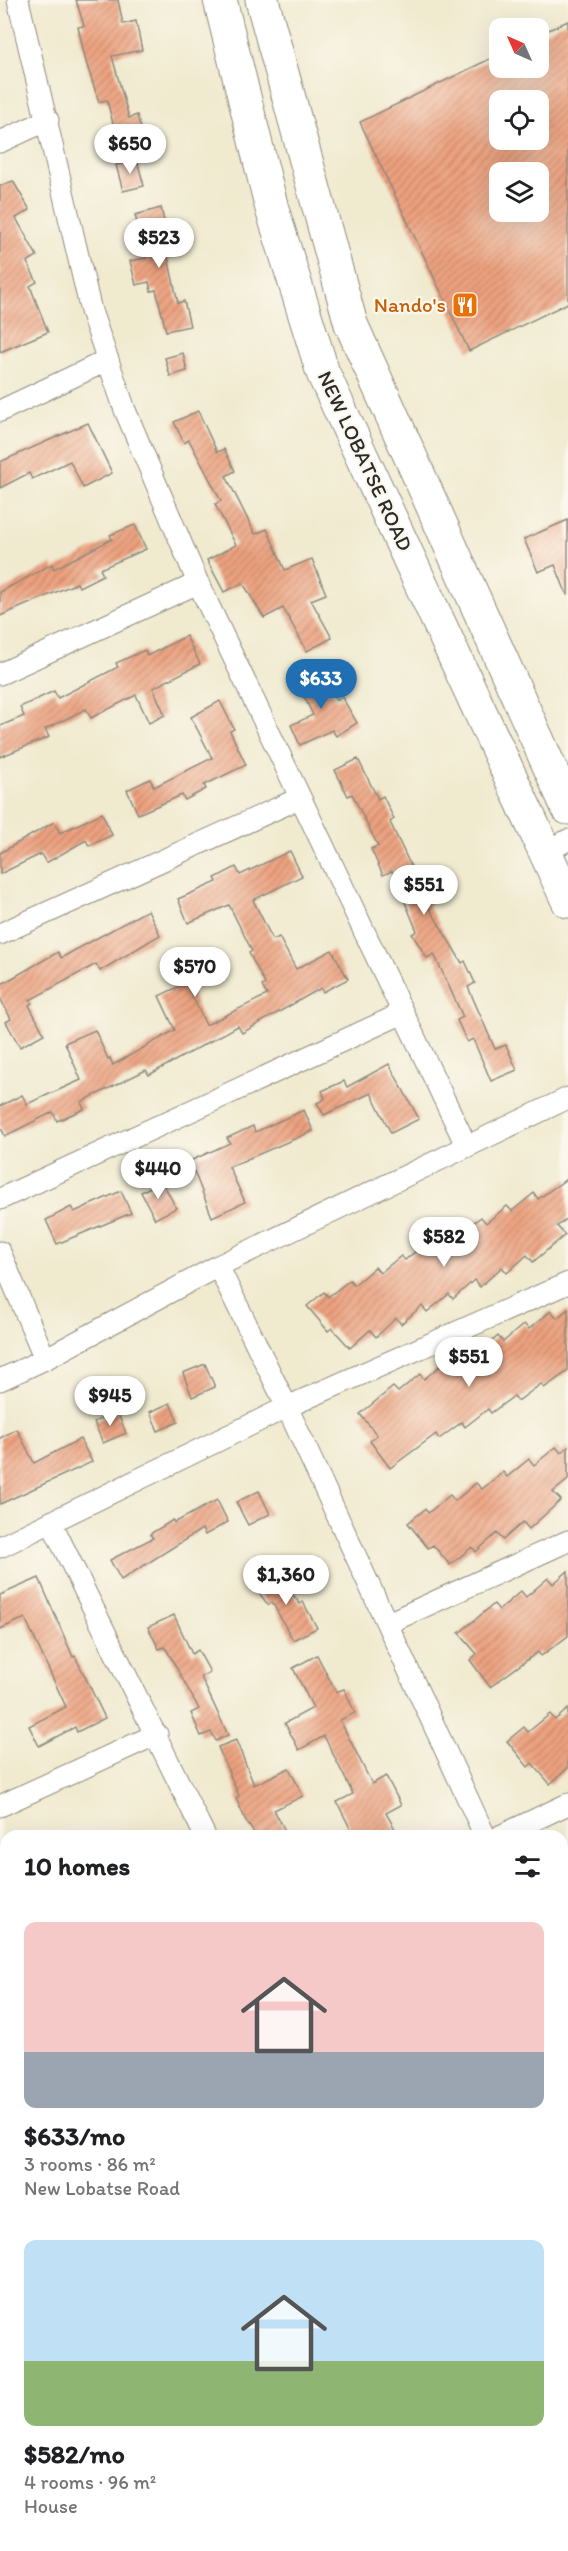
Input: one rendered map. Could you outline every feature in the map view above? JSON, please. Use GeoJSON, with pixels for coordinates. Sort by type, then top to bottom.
{"type":"FeatureCollection","features":[{"type":"Feature","properties":{"kind":"main road","name":"NEW LOBATSE ROAD"},"geometry":{"type":"LineString","coordinates":[[220,0],[272,209],[323,373],[557,846],[566,890]]}},
{"type":"Feature","properties":{"kind":"main road","name":"NEW LOBATSE ROAD"},"geometry":{"type":"LineString","coordinates":[[262,0],[351,324],[522,710],[568,808]]}},
{"type":"Feature","properties":{"kind":"main road"},"geometry":{"type":"LineString","coordinates":[[522,710],[568,756]]}},
{"type":"Feature","properties":{"kind":"street"},"geometry":{"type":"LineString","coordinates":[[18,0],[91,311],[125,410],[198,583],[466,1145]]}},
{"type":"Feature","properties":{"kind":"street"},"geometry":{"type":"LineString","coordinates":[[0,142],[48,120]]}},
{"type":"Feature","properties":{"kind":"street"},"geometry":{"type":"LineString","coordinates":[[0,411],[108,360]]}},
{"type":"Feature","properties":{"kind":"street"},"geometry":{"type":"LineString","coordinates":[[0,674],[198,583]]}},
{"type":"Feature","properties":{"kind":"street"},"geometry":{"type":"LineString","coordinates":[[0,934],[300,798]]}},
{"type":"Feature","properties":{"kind":"street"},"geometry":{"type":"LineString","coordinates":[[0,1199],[403,1013]]}},
{"type":"Feature","properties":{"kind":"street"},"geometry":{"type":"LineString","coordinates":[[0,1380],[45,1359],[218,1266],[568,1098]]}},
{"type":"Feature","properties":{"kind":"street"},"geometry":{"type":"LineString","coordinates":[[0,1252],[45,1359]]}},
{"type":"Feature","properties":{"kind":"street"},"geometry":{"type":"LineString","coordinates":[[218,1266],[288,1407],[482,1830]]}},
{"type":"Feature","properties":{"kind":"street"},"geometry":{"type":"LineString","coordinates":[[0,1547],[288,1407],[568,1283]]}},
{"type":"Feature","properties":{"kind":"street"},"geometry":{"type":"LineString","coordinates":[[51,1522],[202,1830]]}},
{"type":"Feature","properties":{"kind":"street"},"geometry":{"type":"LineString","coordinates":[[388,1623],[568,1541]]}},
{"type":"Feature","properties":{"kind":"street"},"geometry":{"type":"LineString","coordinates":[[0,1806],[157,1734]]}},
{"type":"Feature","properties":{"kind":"street"},"geometry":{"type":"LineString","coordinates":[[513,1830],[568,1804]]}},
{"type":"Feature","properties":{"kind":"building"},"geometry":{"type":"Polygon","coordinates":[[[76,0],[118,0],[123,24],[136,21],[142,50],[112,56],[129,118],[137,115],[144,141],[119,147],[107,100],[99,102],[86,62],[78,27],[84,26],[76,0]]]}},
{"type":"Feature","properties":{"kind":"building"},"geometry":{"type":"Polygon","coordinates":[[[568,21],[568,303],[469,351],[360,122],[489,59],[489,78],[549,78],[549,30],[568,21]]]}},
{"type":"Feature","properties":{"kind":"building"},"geometry":{"type":"Polygon","coordinates":[[[137,160],[144,186],[123,191],[116,165],[137,160]]]}},
{"type":"Feature","properties":{"kind":"building"},"geometry":{"type":"Polygon","coordinates":[[[13,181],[30,210],[16,218],[37,256],[27,262],[37,282],[30,286],[48,332],[0,352],[0,186],[13,181]]]}},
{"type":"Feature","properties":{"kind":"building"},"geometry":{"type":"Polygon","coordinates":[[[161,208],[167,234],[163,235],[178,303],[184,301],[190,326],[166,331],[156,290],[151,291],[149,282],[136,285],[130,261],[146,258],[135,215],[161,208]]]}},
{"type":"Feature","properties":{"kind":"building"},"geometry":{"type":"Polygon","coordinates":[[[183,353],[187,371],[170,376],[165,358],[183,353]]]}},
{"type":"Feature","properties":{"kind":"building"},"geometry":{"type":"Polygon","coordinates":[[[198,411],[217,452],[224,449],[235,471],[226,476],[255,534],[267,529],[285,570],[312,559],[326,594],[311,600],[332,638],[307,651],[283,608],[264,618],[243,583],[224,592],[207,560],[236,545],[215,504],[221,501],[189,440],[184,443],[174,422],[198,411]]]}},
{"type":"Feature","properties":{"kind":"building"},"geometry":{"type":"Polygon","coordinates":[[[88,423],[112,473],[83,488],[70,461],[32,479],[29,473],[0,488],[0,462],[88,423]]]}},
{"type":"Feature","properties":{"kind":"building"},"geometry":{"type":"Polygon","coordinates":[[[568,520],[567,595],[555,565],[538,572],[524,539],[568,520]]]}},
{"type":"Feature","properties":{"kind":"building"},"geometry":{"type":"Polygon","coordinates":[[[135,525],[146,549],[100,569],[103,575],[79,587],[77,583],[0,616],[0,592],[52,564],[54,569],[112,539],[110,535],[135,525]]]}},
{"type":"Feature","properties":{"kind":"building"},"geometry":{"type":"Polygon","coordinates":[[[186,636],[200,664],[153,688],[165,715],[149,723],[136,695],[91,718],[86,709],[45,729],[49,737],[0,757],[0,726],[24,716],[20,707],[54,691],[58,698],[118,667],[116,663],[145,650],[147,656],[186,636]]]}},
{"type":"Feature","properties":{"kind":"building"},"geometry":{"type":"Polygon","coordinates":[[[320,668],[336,700],[342,697],[357,723],[336,736],[332,730],[300,745],[291,725],[313,715],[296,680],[320,668]]]}},
{"type":"Feature","properties":{"kind":"building"},"geometry":{"type":"Polygon","coordinates":[[[220,701],[234,729],[230,731],[246,765],[204,785],[206,789],[185,800],[182,795],[138,814],[127,790],[150,779],[154,787],[212,758],[191,717],[220,701]]]}},
{"type":"Feature","properties":{"kind":"building"},"geometry":{"type":"Polygon","coordinates":[[[358,759],[378,799],[383,796],[394,819],[390,822],[416,877],[425,873],[436,900],[427,904],[462,963],[465,961],[475,983],[468,987],[495,1049],[506,1045],[517,1070],[491,1081],[473,1039],[467,1042],[457,1020],[463,1017],[434,954],[427,958],[412,934],[417,931],[392,871],[383,875],[371,849],[378,846],[352,794],[348,796],[335,770],[358,759]]]}},
{"type":"Feature","properties":{"kind":"building"},"geometry":{"type":"Polygon","coordinates":[[[102,813],[112,835],[89,846],[86,840],[46,863],[41,854],[0,874],[0,853],[54,822],[60,833],[102,813]]]}},
{"type":"Feature","properties":{"kind":"building"},"geometry":{"type":"Polygon","coordinates":[[[290,851],[302,876],[253,900],[273,940],[279,937],[296,969],[332,950],[348,979],[323,992],[321,988],[242,1033],[238,1026],[149,1075],[146,1070],[81,1102],[84,1109],[57,1121],[53,1112],[5,1136],[0,1126],[0,1106],[22,1095],[27,1104],[81,1080],[65,1043],[95,1030],[113,1065],[175,1030],[159,996],[186,983],[206,1025],[267,995],[262,986],[265,984],[249,953],[252,951],[229,905],[188,923],[178,899],[217,882],[215,878],[236,867],[240,875],[290,851]]]}},
{"type":"Feature","properties":{"kind":"building"},"geometry":{"type":"Polygon","coordinates":[[[148,910],[160,935],[100,971],[96,964],[30,1000],[32,1003],[29,1005],[44,1034],[20,1047],[6,1022],[11,1019],[0,998],[0,985],[58,952],[61,958],[148,910]]]}},
{"type":"Feature","properties":{"kind":"building"},"geometry":{"type":"Polygon","coordinates":[[[389,1064],[419,1119],[391,1133],[371,1093],[324,1115],[317,1103],[325,1099],[322,1091],[344,1081],[347,1087],[389,1064]]]}},
{"type":"Feature","properties":{"kind":"building"},"geometry":{"type":"Polygon","coordinates":[[[304,1110],[313,1131],[229,1167],[245,1202],[212,1217],[190,1161],[230,1143],[227,1138],[253,1126],[255,1132],[304,1110]]]}},
{"type":"Feature","properties":{"kind":"building"},"geometry":{"type":"Polygon","coordinates":[[[568,1178],[568,1218],[557,1226],[565,1235],[533,1262],[527,1255],[507,1273],[502,1267],[480,1287],[474,1280],[453,1299],[449,1294],[427,1312],[422,1306],[401,1324],[396,1318],[376,1337],[370,1330],[350,1348],[332,1328],[328,1331],[307,1306],[324,1292],[328,1297],[350,1280],[354,1285],[375,1267],[380,1273],[401,1256],[405,1260],[427,1242],[432,1248],[454,1230],[458,1235],[481,1217],[486,1223],[507,1206],[512,1211],[534,1193],[538,1199],[568,1178]]]}},
{"type":"Feature","properties":{"kind":"building"},"geometry":{"type":"Polygon","coordinates":[[[162,1181],[176,1208],[155,1219],[141,1192],[162,1181]]]}},
{"type":"Feature","properties":{"kind":"building"},"geometry":{"type":"Polygon","coordinates":[[[121,1191],[131,1213],[57,1244],[46,1220],[71,1207],[74,1212],[121,1191]]]}},
{"type":"Feature","properties":{"kind":"building"},"geometry":{"type":"Polygon","coordinates":[[[568,1309],[568,1371],[544,1388],[541,1384],[518,1401],[514,1396],[491,1413],[488,1409],[465,1427],[462,1422],[439,1439],[436,1434],[390,1468],[370,1441],[377,1435],[360,1414],[393,1387],[398,1392],[420,1374],[424,1379],[445,1362],[449,1366],[471,1348],[477,1354],[498,1336],[503,1342],[524,1324],[529,1329],[551,1311],[557,1318],[568,1309]]]}},
{"type":"Feature","properties":{"kind":"building"},"geometry":{"type":"Polygon","coordinates":[[[205,1364],[215,1387],[192,1397],[183,1373],[205,1364]]]}},
{"type":"Feature","properties":{"kind":"building"},"geometry":{"type":"Polygon","coordinates":[[[170,1403],[178,1422],[158,1431],[150,1412],[170,1403]]]}},
{"type":"Feature","properties":{"kind":"building"},"geometry":{"type":"Polygon","coordinates":[[[117,1411],[126,1433],[103,1443],[94,1422],[117,1411]]]}},
{"type":"Feature","properties":{"kind":"building"},"geometry":{"type":"Polygon","coordinates":[[[17,1429],[34,1463],[80,1439],[92,1462],[0,1504],[0,1438],[17,1429]]]}},
{"type":"Feature","properties":{"kind":"building"},"geometry":{"type":"Polygon","coordinates":[[[556,1447],[561,1453],[568,1447],[568,1480],[553,1492],[561,1500],[529,1529],[523,1522],[503,1540],[497,1533],[476,1552],[472,1547],[450,1565],[433,1545],[428,1548],[408,1523],[425,1509],[428,1513],[450,1495],[455,1501],[476,1483],[482,1489],[503,1472],[507,1477],[529,1459],[534,1465],[556,1447]]]}},
{"type":"Feature","properties":{"kind":"building"},"geometry":{"type":"Polygon","coordinates":[[[259,1491],[270,1514],[248,1525],[236,1502],[259,1491]]]}},
{"type":"Feature","properties":{"kind":"building"},"geometry":{"type":"Polygon","coordinates":[[[217,1500],[228,1522],[205,1535],[202,1529],[121,1580],[110,1560],[153,1538],[150,1534],[173,1520],[174,1523],[217,1500]]]}},
{"type":"Feature","properties":{"kind":"building"},"geometry":{"type":"Polygon","coordinates":[[[275,1571],[300,1604],[303,1602],[317,1628],[293,1640],[272,1602],[268,1605],[254,1586],[275,1571]]]}},
{"type":"Feature","properties":{"kind":"building"},"geometry":{"type":"Polygon","coordinates":[[[568,1571],[568,1636],[541,1656],[538,1652],[490,1687],[470,1660],[477,1654],[459,1633],[494,1604],[499,1610],[521,1591],[526,1597],[548,1578],[553,1584],[568,1571]]]}},
{"type":"Feature","properties":{"kind":"building"},"geometry":{"type":"Polygon","coordinates":[[[39,1578],[73,1657],[75,1656],[105,1718],[77,1732],[75,1727],[39,1746],[29,1726],[66,1707],[25,1618],[0,1629],[0,1595],[39,1578]]]}},
{"type":"Feature","properties":{"kind":"building"},"geometry":{"type":"Polygon","coordinates":[[[174,1615],[192,1654],[198,1650],[210,1672],[201,1677],[228,1735],[216,1741],[211,1732],[201,1736],[191,1713],[199,1709],[165,1647],[159,1649],[148,1627],[174,1615]]]}},
{"type":"Feature","properties":{"kind":"building"},"geometry":{"type":"Polygon","coordinates":[[[317,1655],[336,1692],[344,1689],[355,1713],[340,1720],[372,1784],[386,1776],[401,1805],[386,1813],[396,1830],[351,1830],[337,1802],[353,1794],[324,1736],[299,1750],[285,1723],[313,1708],[293,1668],[317,1655]]]}},
{"type":"Feature","properties":{"kind":"building"},"geometry":{"type":"Polygon","coordinates":[[[568,1709],[568,1768],[550,1784],[532,1763],[528,1767],[507,1741],[524,1727],[528,1732],[550,1714],[555,1720],[568,1709]]]}},
{"type":"Feature","properties":{"kind":"building"},"geometry":{"type":"Polygon","coordinates":[[[236,1740],[254,1785],[289,1768],[303,1796],[274,1810],[285,1830],[252,1830],[236,1798],[239,1796],[218,1747],[236,1740]]]}},
{"type":"Feature","properties":{"kind":"place","name":"Nando's"},"geometry":{"type":"Point","coordinates":[465,305]}}]}
